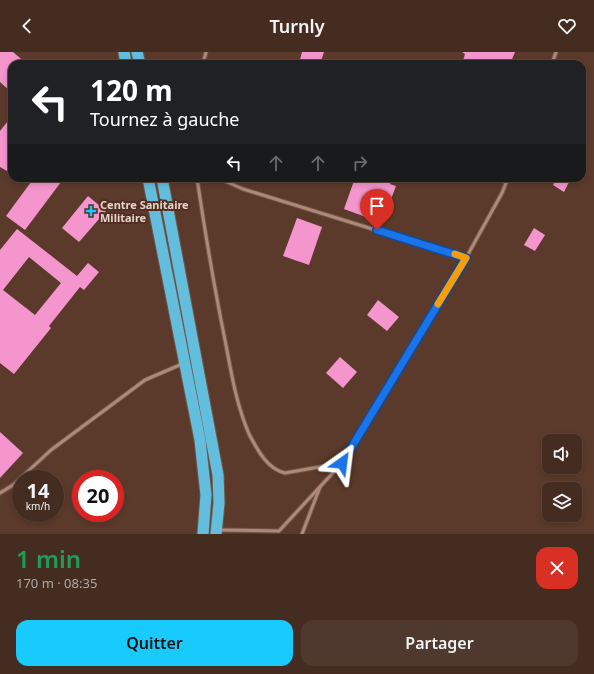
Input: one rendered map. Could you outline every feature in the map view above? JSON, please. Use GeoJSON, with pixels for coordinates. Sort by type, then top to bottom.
{"type":"FeatureCollection","features":[{"type":"Feature","properties":{"kind":"highway"},"geometry":{"type":"LineString","coordinates":[[149,182],[203,463],[206,495],[204,532]]}},
{"type":"Feature","properties":{"kind":"highway"},"geometry":{"type":"LineString","coordinates":[[163,182],[218,475],[219,503],[216,532]]}},
{"type":"Feature","properties":{"kind":"highway"},"geometry":{"type":"LineString","coordinates":[[159,233],[172,231]]}},
{"type":"Feature","properties":{"kind":"lane"},"geometry":{"type":"LineString","coordinates":[[198,182],[212,275],[235,393],[249,433],[265,461],[279,471],[285,472],[342,463]]}},
{"type":"Feature","properties":{"kind":"lane"},"geometry":{"type":"LineString","coordinates":[[227,182],[243,189],[466,258]]}},
{"type":"Feature","properties":{"kind":"lane"},"geometry":{"type":"LineString","coordinates":[[204,532],[279,531],[342,463],[466,258],[502,193],[506,182]]}},
{"type":"Feature","properties":{"kind":"lane"},"geometry":{"type":"LineString","coordinates":[[0,493],[13,485],[51,450],[145,380],[196,357]]}},
{"type":"Feature","properties":{"kind":"lane"},"geometry":{"type":"LineString","coordinates":[[302,534],[321,485]]}},
{"type":"Feature","properties":{"kind":"building"},"geometry":{"type":"Polygon","coordinates":[[[0,52],[13,52],[22,60],[8,60],[8,89],[0,82],[0,52]]]}},
{"type":"Feature","properties":{"kind":"building"},"geometry":{"type":"Polygon","coordinates":[[[302,52],[324,52],[321,60],[300,60],[302,52]]]}},
{"type":"Feature","properties":{"kind":"building"},"geometry":{"type":"Polygon","coordinates":[[[462,52],[515,52],[512,60],[463,60],[465,54],[462,52]]]}},
{"type":"Feature","properties":{"kind":"building"},"geometry":{"type":"Polygon","coordinates":[[[8,121],[7,171],[0,167],[0,131],[8,121]]]}},
{"type":"Feature","properties":{"kind":"building"},"geometry":{"type":"Polygon","coordinates":[[[31,182],[61,182],[25,230],[6,216],[31,182]]]}},
{"type":"Feature","properties":{"kind":"building"},"geometry":{"type":"Polygon","coordinates":[[[354,182],[391,182],[390,184],[396,186],[382,223],[344,209],[354,182]]]}},
{"type":"Feature","properties":{"kind":"building"},"geometry":{"type":"Polygon","coordinates":[[[555,182],[569,182],[564,192],[553,185],[555,182]]]}},
{"type":"Feature","properties":{"kind":"building"},"geometry":{"type":"Polygon","coordinates":[[[88,196],[106,211],[79,242],[62,228],[88,196]]]}},
{"type":"Feature","properties":{"kind":"building"},"geometry":{"type":"Polygon","coordinates":[[[297,218],[322,227],[309,265],[283,256],[297,218]]]}},
{"type":"Feature","properties":{"kind":"building"},"geometry":{"type":"Polygon","coordinates":[[[534,228],[545,235],[535,251],[524,245],[534,228]]]}},
{"type":"Feature","properties":{"kind":"building"},"geometry":{"type":"Polygon","coordinates":[[[17,229],[77,276],[88,263],[99,272],[84,290],[80,287],[49,326],[51,328],[14,374],[0,363],[0,250],[17,229]],[[29,257],[3,290],[35,315],[61,283],[29,257]]]}},
{"type":"Feature","properties":{"kind":"building"},"geometry":{"type":"Polygon","coordinates":[[[378,300],[399,317],[387,331],[367,315],[378,300]]]}},
{"type":"Feature","properties":{"kind":"building"},"geometry":{"type":"Polygon","coordinates":[[[340,357],[357,372],[343,388],[326,373],[340,357]]]}},
{"type":"Feature","properties":{"kind":"building"},"geometry":{"type":"Polygon","coordinates":[[[0,432],[23,453],[0,478],[0,432]]]}},
{"type":"Feature","properties":{"kind":"slow traffic"},"geometry":{"type":"LineString","coordinates":[[438,304],[466,258],[455,254]]}},
{"type":"Feature","properties":{"kind":"place","name":"Centre Sanitaire Militaire"},"geometry":{"type":"Point","coordinates":[91,211]}},
{"type":"Feature","properties":{"kind":"route"},"geometry":{"type":"LineString","coordinates":[[342,463],[466,258],[377,230]]}}]}
